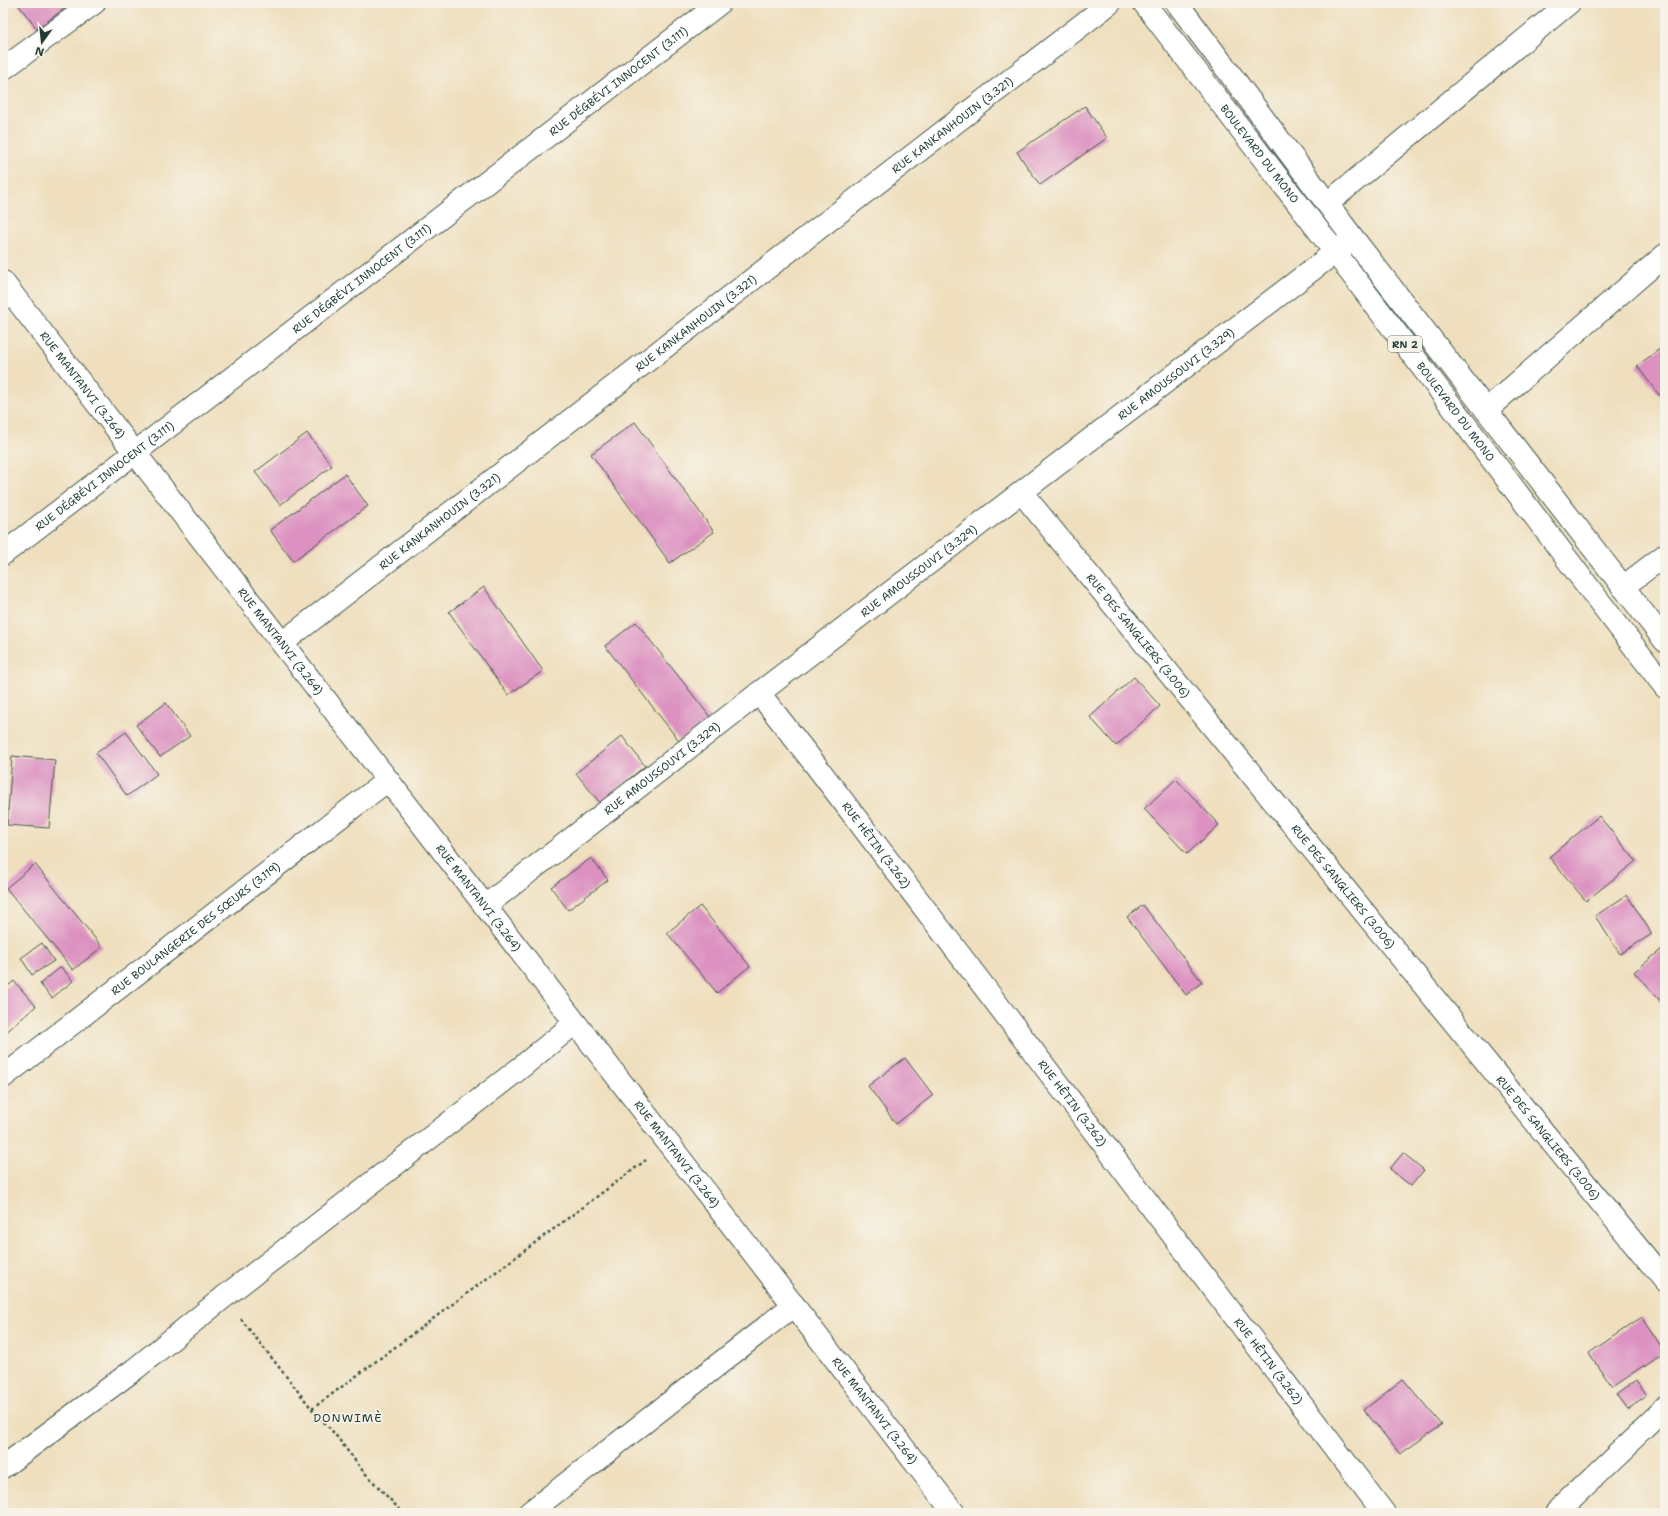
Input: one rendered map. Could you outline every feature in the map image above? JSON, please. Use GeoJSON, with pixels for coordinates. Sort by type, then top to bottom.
{"type":"FeatureCollection","features":[{"type":"Feature","properties":{"kind":"street"},"geometry":{"type":"LineString","coordinates":[[3,69],[94,3]]}},
{"type":"Feature","properties":{"kind":"street","name":"RUE DÉGBÉVI INNOCENT (3.111)"},"geometry":{"type":"LineString","coordinates":[[3,554],[720,3]]}},
{"type":"Feature","properties":{"kind":"street","name":"RUE KANKANHOUIN (3.321)"},"geometry":{"type":"LineString","coordinates":[[282,643],[1110,3]]}},
{"type":"Feature","properties":{"kind":"street","name":"BOULEVARD DU MONO"},"geometry":{"type":"LineString","coordinates":[[1144,3],[1665,687]]}},
{"type":"Feature","properties":{"kind":"street","name":"RN 2"},"geometry":{"type":"LineString","coordinates":[[1177,3],[1353,238],[1665,641]]}},
{"type":"Feature","properties":{"kind":"street"},"geometry":{"type":"LineString","coordinates":[[1328,203],[1569,3]]}},
{"type":"Feature","properties":{"kind":"street","name":"RUE AMOUSSOUVI (3.329)"},"geometry":{"type":"LineString","coordinates":[[485,906],[759,693],[1353,238]]}},
{"type":"Feature","properties":{"kind":"street"},"geometry":{"type":"LineString","coordinates":[[1486,410],[1665,255]]}},
{"type":"Feature","properties":{"kind":"street","name":"RUE MANTANVI (3.264)"},"geometry":{"type":"LineString","coordinates":[[3,282],[954,1513]]}},
{"type":"Feature","properties":{"kind":"street","name":"RUE DES SANGLIERS (3.006)"},"geometry":{"type":"LineString","coordinates":[[1022,493],[1665,1281]]}},
{"type":"Feature","properties":{"kind":"street"},"geometry":{"type":"LineString","coordinates":[[1623,587],[1665,554]]}},
{"type":"Feature","properties":{"kind":"street","name":"RUE HÊTIN (3.262)"},"geometry":{"type":"LineString","coordinates":[[759,693],[814,763],[1384,1513]]}},
{"type":"Feature","properties":{"kind":"street","name":"RUE BOULANGERIE DES SŒURS (3.119)"},"geometry":{"type":"LineString","coordinates":[[3,1077],[388,780]]}},
{"type":"Feature","properties":{"kind":"street"},"geometry":{"type":"LineString","coordinates":[[3,1467],[135,1369],[224,1297],[519,1069],[575,1023]]}},
{"type":"Feature","properties":{"kind":"street"},"geometry":{"type":"LineString","coordinates":[[529,1513],[794,1305]]}},
{"type":"Feature","properties":{"kind":"street"},"geometry":{"type":"LineString","coordinates":[[1555,1513],[1665,1408]]}},
{"type":"Feature","properties":{"kind":"path"},"geometry":{"type":"LineString","coordinates":[[312,1409],[668,1144]]}},
{"type":"Feature","properties":{"kind":"path"},"geometry":{"type":"LineString","coordinates":[[224,1297],[363,1471],[403,1513]]}},
{"type":"Feature","properties":{"kind":"building"},"geometry":{"type":"Polygon","coordinates":[[[17,3],[67,3],[69,5],[37,29],[17,3]]]}},
{"type":"Feature","properties":{"kind":"building"},"geometry":{"type":"Polygon","coordinates":[[[1085,106],[1107,138],[1040,185],[1017,152],[1085,106]]]}},
{"type":"Feature","properties":{"kind":"building"},"geometry":{"type":"Polygon","coordinates":[[[1665,345],[1665,391],[1659,395],[1637,366],[1665,345]]]}},
{"type":"Feature","properties":{"kind":"building"},"geometry":{"type":"Polygon","coordinates":[[[635,422],[714,532],[670,563],[591,454],[635,422]]]}},
{"type":"Feature","properties":{"kind":"building"},"geometry":{"type":"Polygon","coordinates":[[[307,433],[332,466],[280,505],[255,472],[307,433]]]}},
{"type":"Feature","properties":{"kind":"building"},"geometry":{"type":"Polygon","coordinates":[[[345,474],[368,506],[293,561],[270,530],[345,474]]]}},
{"type":"Feature","properties":{"kind":"building"},"geometry":{"type":"Polygon","coordinates":[[[484,587],[543,671],[508,695],[449,612],[484,587]]]}},
{"type":"Feature","properties":{"kind":"building"},"geometry":{"type":"Polygon","coordinates":[[[636,622],[711,718],[680,742],[605,646],[636,622]]]}},
{"type":"Feature","properties":{"kind":"building"},"geometry":{"type":"Polygon","coordinates":[[[1134,677],[1160,706],[1116,746],[1090,717],[1134,677]]]}},
{"type":"Feature","properties":{"kind":"building"},"geometry":{"type":"Polygon","coordinates":[[[166,703],[190,736],[160,757],[136,725],[166,703]]]}},
{"type":"Feature","properties":{"kind":"building"},"geometry":{"type":"Polygon","coordinates":[[[126,732],[157,774],[127,796],[96,753],[126,732]]]}},
{"type":"Feature","properties":{"kind":"building"},"geometry":{"type":"Polygon","coordinates":[[[622,736],[645,766],[600,803],[576,773],[622,736]]]}},
{"type":"Feature","properties":{"kind":"building"},"geometry":{"type":"Polygon","coordinates":[[[12,756],[55,760],[49,828],[7,825],[12,756]]]}},
{"type":"Feature","properties":{"kind":"building"},"geometry":{"type":"Polygon","coordinates":[[[1176,779],[1219,825],[1187,854],[1144,809],[1176,779]]]}},
{"type":"Feature","properties":{"kind":"building"},"geometry":{"type":"Polygon","coordinates":[[[1599,816],[1636,861],[1586,901],[1549,857],[1599,816]]]}},
{"type":"Feature","properties":{"kind":"building"},"geometry":{"type":"Polygon","coordinates":[[[591,858],[608,880],[568,910],[551,887],[591,858]]]}},
{"type":"Feature","properties":{"kind":"building"},"geometry":{"type":"Polygon","coordinates":[[[35,864],[102,947],[73,970],[6,888],[35,864]]]}},
{"type":"Feature","properties":{"kind":"building"},"geometry":{"type":"Polygon","coordinates":[[[1627,895],[1652,934],[1620,954],[1595,916],[1627,895]]]}},
{"type":"Feature","properties":{"kind":"building"},"geometry":{"type":"Polygon","coordinates":[[[1143,905],[1202,982],[1186,995],[1127,917],[1143,905]]]}},
{"type":"Feature","properties":{"kind":"building"},"geometry":{"type":"Polygon","coordinates":[[[700,906],[750,966],[717,993],[667,933],[700,906]]]}},
{"type":"Feature","properties":{"kind":"building"},"geometry":{"type":"Polygon","coordinates":[[[42,943],[54,961],[32,975],[21,958],[42,943]]]}},
{"type":"Feature","properties":{"kind":"building"},"geometry":{"type":"Polygon","coordinates":[[[1662,949],[1665,952],[1665,1006],[1634,972],[1662,949]]]}},
{"type":"Feature","properties":{"kind":"building"},"geometry":{"type":"Polygon","coordinates":[[[61,967],[73,981],[52,998],[40,984],[61,967]]]}},
{"type":"Feature","properties":{"kind":"building"},"geometry":{"type":"Polygon","coordinates":[[[14,981],[36,1006],[3,1035],[3,990],[14,981]]]}},
{"type":"Feature","properties":{"kind":"building"},"geometry":{"type":"Polygon","coordinates":[[[905,1058],[933,1095],[896,1124],[868,1086],[905,1058]]]}},
{"type":"Feature","properties":{"kind":"building"},"geometry":{"type":"Polygon","coordinates":[[[1403,1153],[1424,1170],[1411,1186],[1390,1169],[1403,1153]]]}},
{"type":"Feature","properties":{"kind":"building"},"geometry":{"type":"Polygon","coordinates":[[[1642,1317],[1665,1351],[1612,1387],[1589,1353],[1642,1317]]]}},
{"type":"Feature","properties":{"kind":"building"},"geometry":{"type":"Polygon","coordinates":[[[1403,1379],[1442,1425],[1400,1454],[1364,1410],[1403,1379]]]}},
{"type":"Feature","properties":{"kind":"building"},"geometry":{"type":"Polygon","coordinates":[[[1636,1380],[1647,1395],[1627,1409],[1616,1394],[1636,1380]]]}},
{"type":"Feature","properties":{"kind":"district","name":"DONWIMÈ"},"geometry":{"type":"Point","coordinates":[348,1418]}}]}
